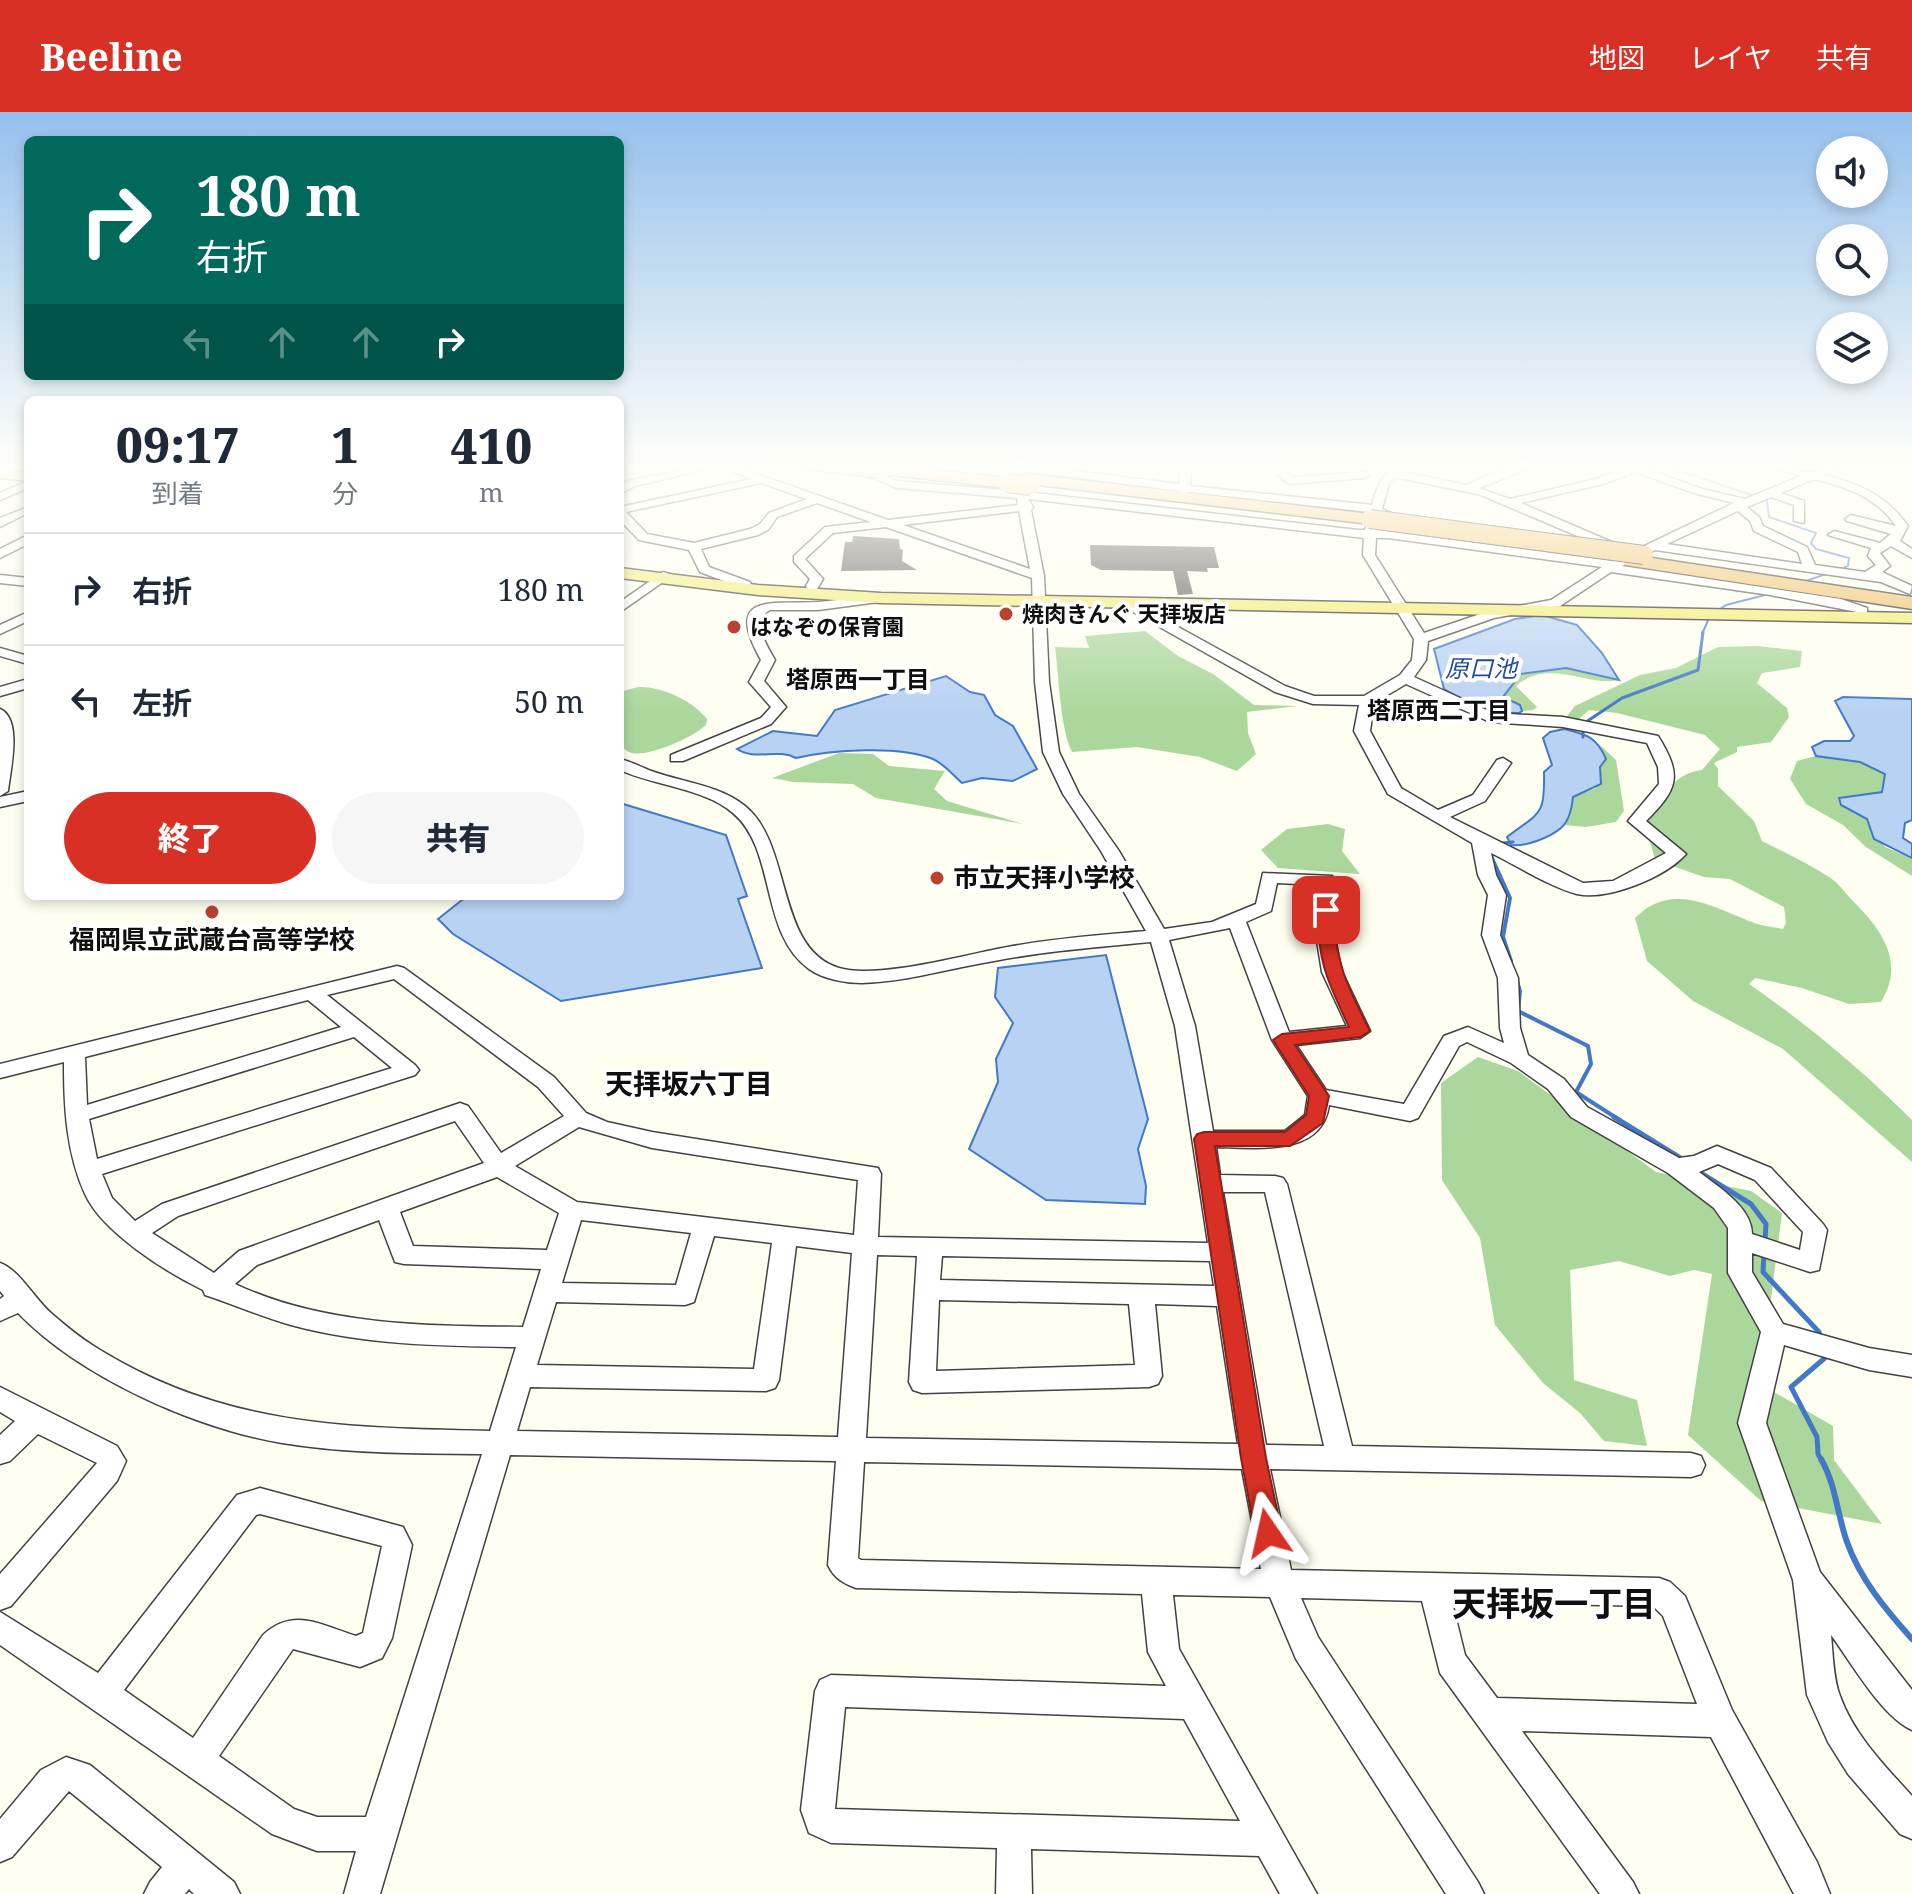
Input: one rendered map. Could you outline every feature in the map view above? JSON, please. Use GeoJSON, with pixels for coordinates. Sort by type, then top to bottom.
{"type":"FeatureCollection","features":[{"type":"Feature","properties":{"kind":"highway"},"geometry":{"type":"LineString","coordinates":[[1565,548],[1906,595]]}},
{"type":"Feature","properties":{"kind":"main road"},"geometry":{"type":"LineString","coordinates":[[624,572],[752,588],[881,598],[1401,605],[1912,618]]}},
{"type":"Feature","properties":{"kind":"main road"},"geometry":{"type":"LineString","coordinates":[[752,588],[1124,603],[1862,611],[1906,595]]}},
{"type":"Feature","properties":{"kind":"street"},"geometry":{"type":"LineString","coordinates":[[695,548],[704,569],[792,602],[818,606],[881,598]]}},
{"type":"Feature","properties":{"kind":"street"},"geometry":{"type":"LineString","coordinates":[[810,548],[798,559],[817,579],[812,586]]}},
{"type":"Feature","properties":{"kind":"street"},"geometry":{"type":"LineString","coordinates":[[956,548],[1038,576]]}},
{"type":"Feature","properties":{"kind":"street"},"geometry":{"type":"LineString","coordinates":[[1034,548],[1048,736],[1060,775],[1110,851],[1158,935],[1185,1026],[1254,1458],[1279,1583],[1307,1648],[1466,1894]]}},
{"type":"Feature","properties":{"kind":"street"},"geometry":{"type":"LineString","coordinates":[[1124,603],[1280,689],[1313,700],[1367,701],[1405,678],[1419,660],[1421,639],[1369,555],[1369,548]]}},
{"type":"Feature","properties":{"kind":"street"},"geometry":{"type":"LineString","coordinates":[[1615,548],[1633,557],[1784,593],[1841,603],[1862,611]]}},
{"type":"Feature","properties":{"kind":"street"},"geometry":{"type":"LineString","coordinates":[[1421,639],[1465,623],[1555,603],[1651,548]]}},
{"type":"Feature","properties":{"kind":"street"},"geometry":{"type":"LineString","coordinates":[[1799,548],[1803,550],[1810,568]]}},
{"type":"Feature","properties":{"kind":"street"},"geometry":{"type":"LineString","coordinates":[[1869,548],[1879,548]]}},
{"type":"Feature","properties":{"kind":"street"},"geometry":{"type":"LineString","coordinates":[[1876,550],[1884,568],[1871,573],[1906,595]]}},
{"type":"Feature","properties":{"kind":"street"},"geometry":{"type":"LineString","coordinates":[[1633,557],[1810,568],[1906,595]]}},
{"type":"Feature","properties":{"kind":"street"},"geometry":{"type":"LineString","coordinates":[[624,605],[665,578]]}},
{"type":"Feature","properties":{"kind":"street"},"geometry":{"type":"LineString","coordinates":[[0,579],[24,582]]}},
{"type":"Feature","properties":{"kind":"street"},"geometry":{"type":"LineString","coordinates":[[677,758],[766,721],[779,707],[756,682],[768,660],[757,641],[753,621],[764,607],[792,602]]}},
{"type":"Feature","properties":{"kind":"street"},"geometry":{"type":"LineString","coordinates":[[0,630],[24,618]]}},
{"type":"Feature","properties":{"kind":"street"},"geometry":{"type":"LineString","coordinates":[[0,652],[24,659]]}},
{"type":"Feature","properties":{"kind":"street"},"geometry":{"type":"LineString","coordinates":[[1367,701],[1362,731],[1394,791],[1480,841],[1580,889],[1616,886],[1646,873],[1677,854],[1636,821],[1667,790],[1669,775],[1653,739],[1563,722],[1490,717],[1405,678]]}},
{"type":"Feature","properties":{"kind":"street"},"geometry":{"type":"LineString","coordinates":[[0,692],[24,684]]}},
{"type":"Feature","properties":{"kind":"street"},"geometry":{"type":"LineString","coordinates":[[0,714],[7,733],[0,791]]}},
{"type":"Feature","properties":{"kind":"street"},"geometry":{"type":"LineString","coordinates":[[1435,817],[1479,798],[1503,763]]}},
{"type":"Feature","properties":{"kind":"street"},"geometry":{"type":"LineString","coordinates":[[624,766],[645,777],[709,796],[740,809],[756,831],[798,951],[837,975],[873,976],[1066,943],[1194,934],[1237,922],[1265,907],[1269,877],[1326,880],[1326,941],[1332,972],[1360,1031],[1282,1040]]}},
{"type":"Feature","properties":{"kind":"street"},"geometry":{"type":"LineString","coordinates":[[0,802],[24,797]]}},
{"type":"Feature","properties":{"kind":"street"},"geometry":{"type":"LineString","coordinates":[[1480,841],[1487,875],[1497,895],[1491,935],[1508,978],[1510,1028],[1518,1058]]}},
{"type":"Feature","properties":{"kind":"street"},"geometry":{"type":"LineString","coordinates":[[1204,1139],[1290,1139],[1316,1118],[1319,1096],[1282,1040],[1237,922]]}},
{"type":"Feature","properties":{"kind":"street"},"geometry":{"type":"LineString","coordinates":[[0,1071],[397,972],[546,1082],[578,1118],[624,1135],[870,1174],[868,1246],[849,1449],[843,1565],[856,1574],[1659,1592],[1674,1606],[1720,1721],[1805,1874],[1812,1894]]}},
{"type":"Feature","properties":{"kind":"street"},"geometry":{"type":"LineString","coordinates":[[89,1170],[408,1070],[313,994]]}},
{"type":"Feature","properties":{"kind":"street"},"geometry":{"type":"LineString","coordinates":[[75,1116],[357,1029]]}},
{"type":"Feature","properties":{"kind":"street"},"geometry":{"type":"LineString","coordinates":[[1319,1096],[1410,1113],[1451,1041],[1468,1034],[1518,1058],[1556,1084],[1579,1112],[1676,1167],[1722,1202],[1740,1226],[1740,1273],[1774,1332],[1752,1423],[1808,1580],[1823,1695],[1839,1731],[1860,1762],[1912,1822]]}},
{"type":"Feature","properties":{"kind":"street"},"geometry":{"type":"LineString","coordinates":[[74,1053],[75,1116],[98,1196],[134,1233],[181,1268],[214,1288],[285,1316],[332,1326],[436,1336],[533,1337]]}},
{"type":"Feature","properties":{"kind":"street"},"geometry":{"type":"LineString","coordinates":[[134,1233],[170,1210],[460,1111],[498,1167],[572,1210],[868,1246],[1222,1252]]}},
{"type":"Feature","properties":{"kind":"street"},"geometry":{"type":"LineString","coordinates":[[214,1288],[248,1258],[498,1167],[578,1118]]}},
{"type":"Feature","properties":{"kind":"street"},"geometry":{"type":"LineString","coordinates":[[1676,1167],[1699,1164],[1717,1154],[1763,1174],[1815,1230],[1810,1263],[1740,1239]]}},
{"type":"Feature","properties":{"kind":"street"},"geometry":{"type":"LineString","coordinates":[[1211,1183],[1275,1184],[1341,1460]]}},
{"type":"Feature","properties":{"kind":"street"},"geometry":{"type":"LineString","coordinates":[[387,1208],[404,1255],[558,1260]]}},
{"type":"Feature","properties":{"kind":"street"},"geometry":{"type":"LineString","coordinates":[[362,1894],[572,1210]]}},
{"type":"Feature","properties":{"kind":"street"},"geometry":{"type":"LineString","coordinates":[[548,1292],[685,1295],[705,1227]]}},
{"type":"Feature","properties":{"kind":"street"},"geometry":{"type":"LineString","coordinates":[[521,1376],[766,1380],[785,1236]]}},
{"type":"Feature","properties":{"kind":"street"},"geometry":{"type":"LineString","coordinates":[[930,1247],[922,1382],[1149,1376],[1141,1294]]}},
{"type":"Feature","properties":{"kind":"street"},"geometry":{"type":"LineString","coordinates":[[0,1273],[9,1305],[91,1359],[148,1390],[256,1426],[358,1440],[1691,1465]]}},
{"type":"Feature","properties":{"kind":"street"},"geometry":{"type":"LineString","coordinates":[[928,1290],[1227,1296]]}},
{"type":"Feature","properties":{"kind":"street"},"geometry":{"type":"LineString","coordinates":[[1774,1332],[1869,1359],[1912,1366]]}},
{"type":"Feature","properties":{"kind":"street"},"geometry":{"type":"LineString","coordinates":[[0,1398],[35,1420],[107,1455],[112,1461],[107,1472],[0,1596]]}},
{"type":"Feature","properties":{"kind":"street"},"geometry":{"type":"LineString","coordinates":[[0,1452],[35,1420]]}},
{"type":"Feature","properties":{"kind":"street"},"geometry":{"type":"LineString","coordinates":[[102,1694],[247,1504],[260,1501],[393,1536],[397,1545],[377,1638],[370,1649],[364,1653],[301,1634],[287,1634],[274,1646],[197,1760]]}},
{"type":"Feature","properties":{"kind":"street"},"geometry":{"type":"LineString","coordinates":[[1808,1580],[1912,1714]]}},
{"type":"Feature","properties":{"kind":"street"},"geometry":{"type":"LineString","coordinates":[[1156,1581],[1164,1652],[1299,1894]]}},
{"type":"Feature","properties":{"kind":"street"},"geometry":{"type":"LineString","coordinates":[[1434,1587],[1451,1662],[1621,1894]]}},
{"type":"Feature","properties":{"kind":"street"},"geometry":{"type":"LineString","coordinates":[[0,1627],[102,1694],[284,1822],[317,1834],[378,1834]]}},
{"type":"Feature","properties":{"kind":"street"},"geometry":{"type":"LineString","coordinates":[[1190,1703],[831,1691],[818,1810],[821,1821],[831,1826],[1268,1839]]}},
{"type":"Feature","properties":{"kind":"street"},"geometry":{"type":"LineString","coordinates":[[1489,1714],[1720,1721]]}},
{"type":"Feature","properties":{"kind":"street"},"geometry":{"type":"LineString","coordinates":[[0,1845],[53,1782],[66,1774],[78,1777],[222,1894]]}},
{"type":"Feature","properties":{"kind":"street"},"geometry":{"type":"LineString","coordinates":[[1014,1831],[1014,1894]]}},
{"type":"Feature","properties":{"kind":"street"},"geometry":{"type":"LineString","coordinates":[[162,1894],[186,1866]]}},
{"type":"Feature","properties":{"kind":"green space"},"geometry":{"type":"Polygon","coordinates":[[[1145,631],[1178,656],[1213,674],[1254,705],[1297,706],[1247,712],[1248,733],[1256,754],[1237,771],[1200,757],[1137,747],[1072,752],[1062,716],[1055,647],[1089,648],[1085,636],[1145,631]]]}},
{"type":"Feature","properties":{"kind":"green space"},"geometry":{"type":"Polygon","coordinates":[[[1757,646],[1802,651],[1800,667],[1762,673],[1757,683],[1787,708],[1789,717],[1771,742],[1737,747],[1737,752],[1714,763],[1718,769],[1718,786],[1754,821],[1762,841],[1813,867],[1840,887],[1880,934],[1887,946],[1891,973],[1881,1002],[1849,1004],[1802,988],[1755,978],[1749,984],[1834,1048],[1912,1120],[1912,1162],[1783,1049],[1693,1001],[1647,961],[1635,918],[1663,901],[1692,900],[1756,923],[1783,929],[1786,923],[1784,907],[1730,879],[1704,877],[1655,860],[1645,822],[1675,782],[1702,770],[1720,749],[1705,735],[1617,713],[1589,710],[1576,722],[1567,716],[1575,706],[1640,675],[1676,668],[1718,647],[1757,646]]]}},
{"type":"Feature","properties":{"kind":"green space"},"geometry":{"type":"Polygon","coordinates":[[[1566,668],[1619,680],[1595,680],[1555,673],[1529,678],[1516,686],[1537,707],[1533,710],[1522,711],[1519,705],[1502,697],[1521,675],[1566,668]]]}},
{"type":"Feature","properties":{"kind":"green space"},"geometry":{"type":"Polygon","coordinates":[[[647,687],[666,692],[685,700],[701,712],[707,719],[706,725],[660,749],[629,752],[624,749],[624,691],[647,687]]]}},
{"type":"Feature","properties":{"kind":"green space"},"geometry":{"type":"Polygon","coordinates":[[[1600,745],[1616,760],[1624,811],[1616,822],[1586,827],[1564,825],[1573,797],[1596,788],[1600,766],[1606,759],[1600,745]]]}},
{"type":"Feature","properties":{"kind":"green space"},"geometry":{"type":"Polygon","coordinates":[[[839,753],[873,754],[889,766],[945,771],[934,789],[947,801],[1023,824],[876,798],[853,784],[793,782],[772,778],[839,753]]]}},
{"type":"Feature","properties":{"kind":"green space"},"geometry":{"type":"Polygon","coordinates":[[[1816,756],[1860,762],[1885,774],[1882,792],[1840,798],[1841,805],[1867,819],[1885,847],[1912,858],[1912,876],[1866,847],[1843,825],[1806,804],[1790,779],[1797,761],[1816,756]]]}},
{"type":"Feature","properties":{"kind":"green space"},"geometry":{"type":"Polygon","coordinates":[[[1328,824],[1345,829],[1342,851],[1360,874],[1278,868],[1261,850],[1287,829],[1328,824]]]}},
{"type":"Feature","properties":{"kind":"green space"},"geometry":{"type":"Polygon","coordinates":[[[1478,1057],[1518,1071],[1656,1172],[1751,1191],[1782,1213],[1760,1384],[1833,1426],[1834,1460],[1882,1524],[1761,1501],[1688,1435],[1712,1274],[1694,1270],[1670,1276],[1619,1261],[1570,1270],[1574,1380],[1637,1400],[1647,1446],[1604,1441],[1580,1413],[1543,1383],[1495,1325],[1480,1238],[1442,1180],[1441,1083],[1478,1057]]]}},
{"type":"Feature","properties":{"kind":"water","name":"原口池"},"geometry":{"type":"Polygon","coordinates":[[[1542,615],[1577,625],[1602,653],[1619,680],[1566,668],[1521,674],[1503,697],[1520,705],[1522,711],[1519,713],[1480,707],[1444,689],[1434,649],[1515,619],[1542,615]]]}},
{"type":"Feature","properties":{"kind":"water"},"geometry":{"type":"Polygon","coordinates":[[[946,676],[970,692],[984,695],[995,715],[1013,726],[1037,769],[1013,781],[982,778],[962,783],[933,759],[902,752],[846,751],[796,758],[781,754],[751,754],[737,749],[773,731],[817,736],[835,710],[946,676]]]}},
{"type":"Feature","properties":{"kind":"water"},"geometry":{"type":"Polygon","coordinates":[[[1843,697],[1912,699],[1912,820],[1905,823],[1903,838],[1912,844],[1912,858],[1874,839],[1867,819],[1841,805],[1839,798],[1882,792],[1885,774],[1860,762],[1816,756],[1812,747],[1824,741],[1850,741],[1854,736],[1835,701],[1843,697]]]}},
{"type":"Feature","properties":{"kind":"water"},"geometry":{"type":"Polygon","coordinates":[[[1564,729],[1585,735],[1599,746],[1606,759],[1600,767],[1601,784],[1573,797],[1568,818],[1556,832],[1530,843],[1511,845],[1507,837],[1534,817],[1542,805],[1544,772],[1552,765],[1543,738],[1550,732],[1564,729]]]}},
{"type":"Feature","properties":{"kind":"water"},"geometry":{"type":"Polygon","coordinates":[[[624,804],[726,835],[747,896],[738,899],[762,968],[561,1001],[453,934],[438,919],[462,900],[624,900],[624,804]]]}},
{"type":"Feature","properties":{"kind":"water"},"geometry":{"type":"Polygon","coordinates":[[[1106,955],[1148,1119],[1138,1149],[1146,1186],[1145,1204],[1046,1200],[969,1149],[998,1082],[996,1059],[1013,1023],[995,997],[998,968],[1106,955]]]}},
{"type":"Feature","properties":{"kind":"building"},"geometry":{"type":"Polygon","coordinates":[[[844,548],[900,548],[903,550],[902,561],[917,570],[841,571],[844,548]]]}},
{"type":"Feature","properties":{"kind":"building"},"geometry":{"type":"Polygon","coordinates":[[[1090,548],[1214,548],[1219,568],[1207,568],[1208,572],[1187,571],[1193,594],[1178,595],[1173,571],[1101,570],[1091,565],[1090,548]]]}},
{"type":"Feature","properties":{"kind":"waterway"},"geometry":{"type":"LineString","coordinates":[[1815,548],[1849,558],[1848,566],[1837,570]]}},
{"type":"Feature","properties":{"kind":"waterway"},"geometry":{"type":"LineString","coordinates":[[1803,582],[1829,573]]}},
{"type":"Feature","properties":{"kind":"waterway"},"geometry":{"type":"LineString","coordinates":[[1717,611],[1726,605],[1769,594]]}},
{"type":"Feature","properties":{"kind":"waterway"},"geometry":{"type":"LineString","coordinates":[[1702,634],[1710,616]]}},
{"type":"Feature","properties":{"kind":"waterway"},"geometry":{"type":"LineString","coordinates":[[1583,737],[1583,724],[1622,698],[1698,670],[1703,632]]}},
{"type":"Feature","properties":{"kind":"waterway"},"geometry":{"type":"LineString","coordinates":[[1498,848],[1502,843],[1513,842]]}},
{"type":"Feature","properties":{"kind":"waterway"},"geometry":{"type":"LineString","coordinates":[[1499,846],[1491,856],[1510,898],[1503,937],[1511,961]]}},
{"type":"Feature","properties":{"kind":"waterway"},"geometry":{"type":"LineString","coordinates":[[1517,981],[1520,991],[1518,1011],[1588,1046],[1591,1064],[1576,1092],[1618,1119]]}},
{"type":"Feature","properties":{"kind":"waterway"},"geometry":{"type":"LineString","coordinates":[[1614,1117],[1682,1159]]}},
{"type":"Feature","properties":{"kind":"waterway"},"geometry":{"type":"LineString","coordinates":[[1699,1172],[1751,1204],[1766,1224],[1765,1240]]}},
{"type":"Feature","properties":{"kind":"waterway"},"geometry":{"type":"LineString","coordinates":[[1764,1253],[1763,1272],[1819,1332],[1821,1338]]}},
{"type":"Feature","properties":{"kind":"waterway"},"geometry":{"type":"LineString","coordinates":[[1822,1460],[1817,1437],[1791,1387],[1826,1357],[1825,1354]]}},
{"type":"Feature","properties":{"kind":"waterway"},"geometry":{"type":"LineString","coordinates":[[1822,1460],[1830,1479],[1847,1542],[1859,1569],[1883,1605],[1912,1639]]}},
{"type":"Feature","properties":{"kind":"place","name":"焼肉きんぐ 天拝坂店"},"geometry":{"type":"Point","coordinates":[1006,614]}},
{"type":"Feature","properties":{"kind":"place","name":"はなぞの保育園"},"geometry":{"type":"Point","coordinates":[734,627]}},
{"type":"Feature","properties":{"kind":"place","name":"市立天拝小学校"},"geometry":{"type":"Point","coordinates":[937,878]}},
{"type":"Feature","properties":{"kind":"place","name":"福岡県立武蔵台高等学校"},"geometry":{"type":"Point","coordinates":[212,912]}},
{"type":"Feature","properties":{"kind":"district","name":"塔原西一丁目"},"geometry":{"type":"Point","coordinates":[858,680]}},
{"type":"Feature","properties":{"kind":"district","name":"塔原西二丁目"},"geometry":{"type":"Point","coordinates":[1439,711]}},
{"type":"Feature","properties":{"kind":"district","name":"天拝坂六丁目"},"geometry":{"type":"Point","coordinates":[689,1084]}},
{"type":"Feature","properties":{"kind":"district","name":"天拝坂一丁目"},"geometry":{"type":"Point","coordinates":[1554,1604]}},
{"type":"Feature","properties":{"kind":"route"},"geometry":{"type":"LineString","coordinates":[[1268,1533],[1227,1296],[1204,1139],[1290,1139],[1316,1118],[1319,1096],[1282,1040],[1360,1031],[1332,972],[1326,941],[1326,910]]}}]}
